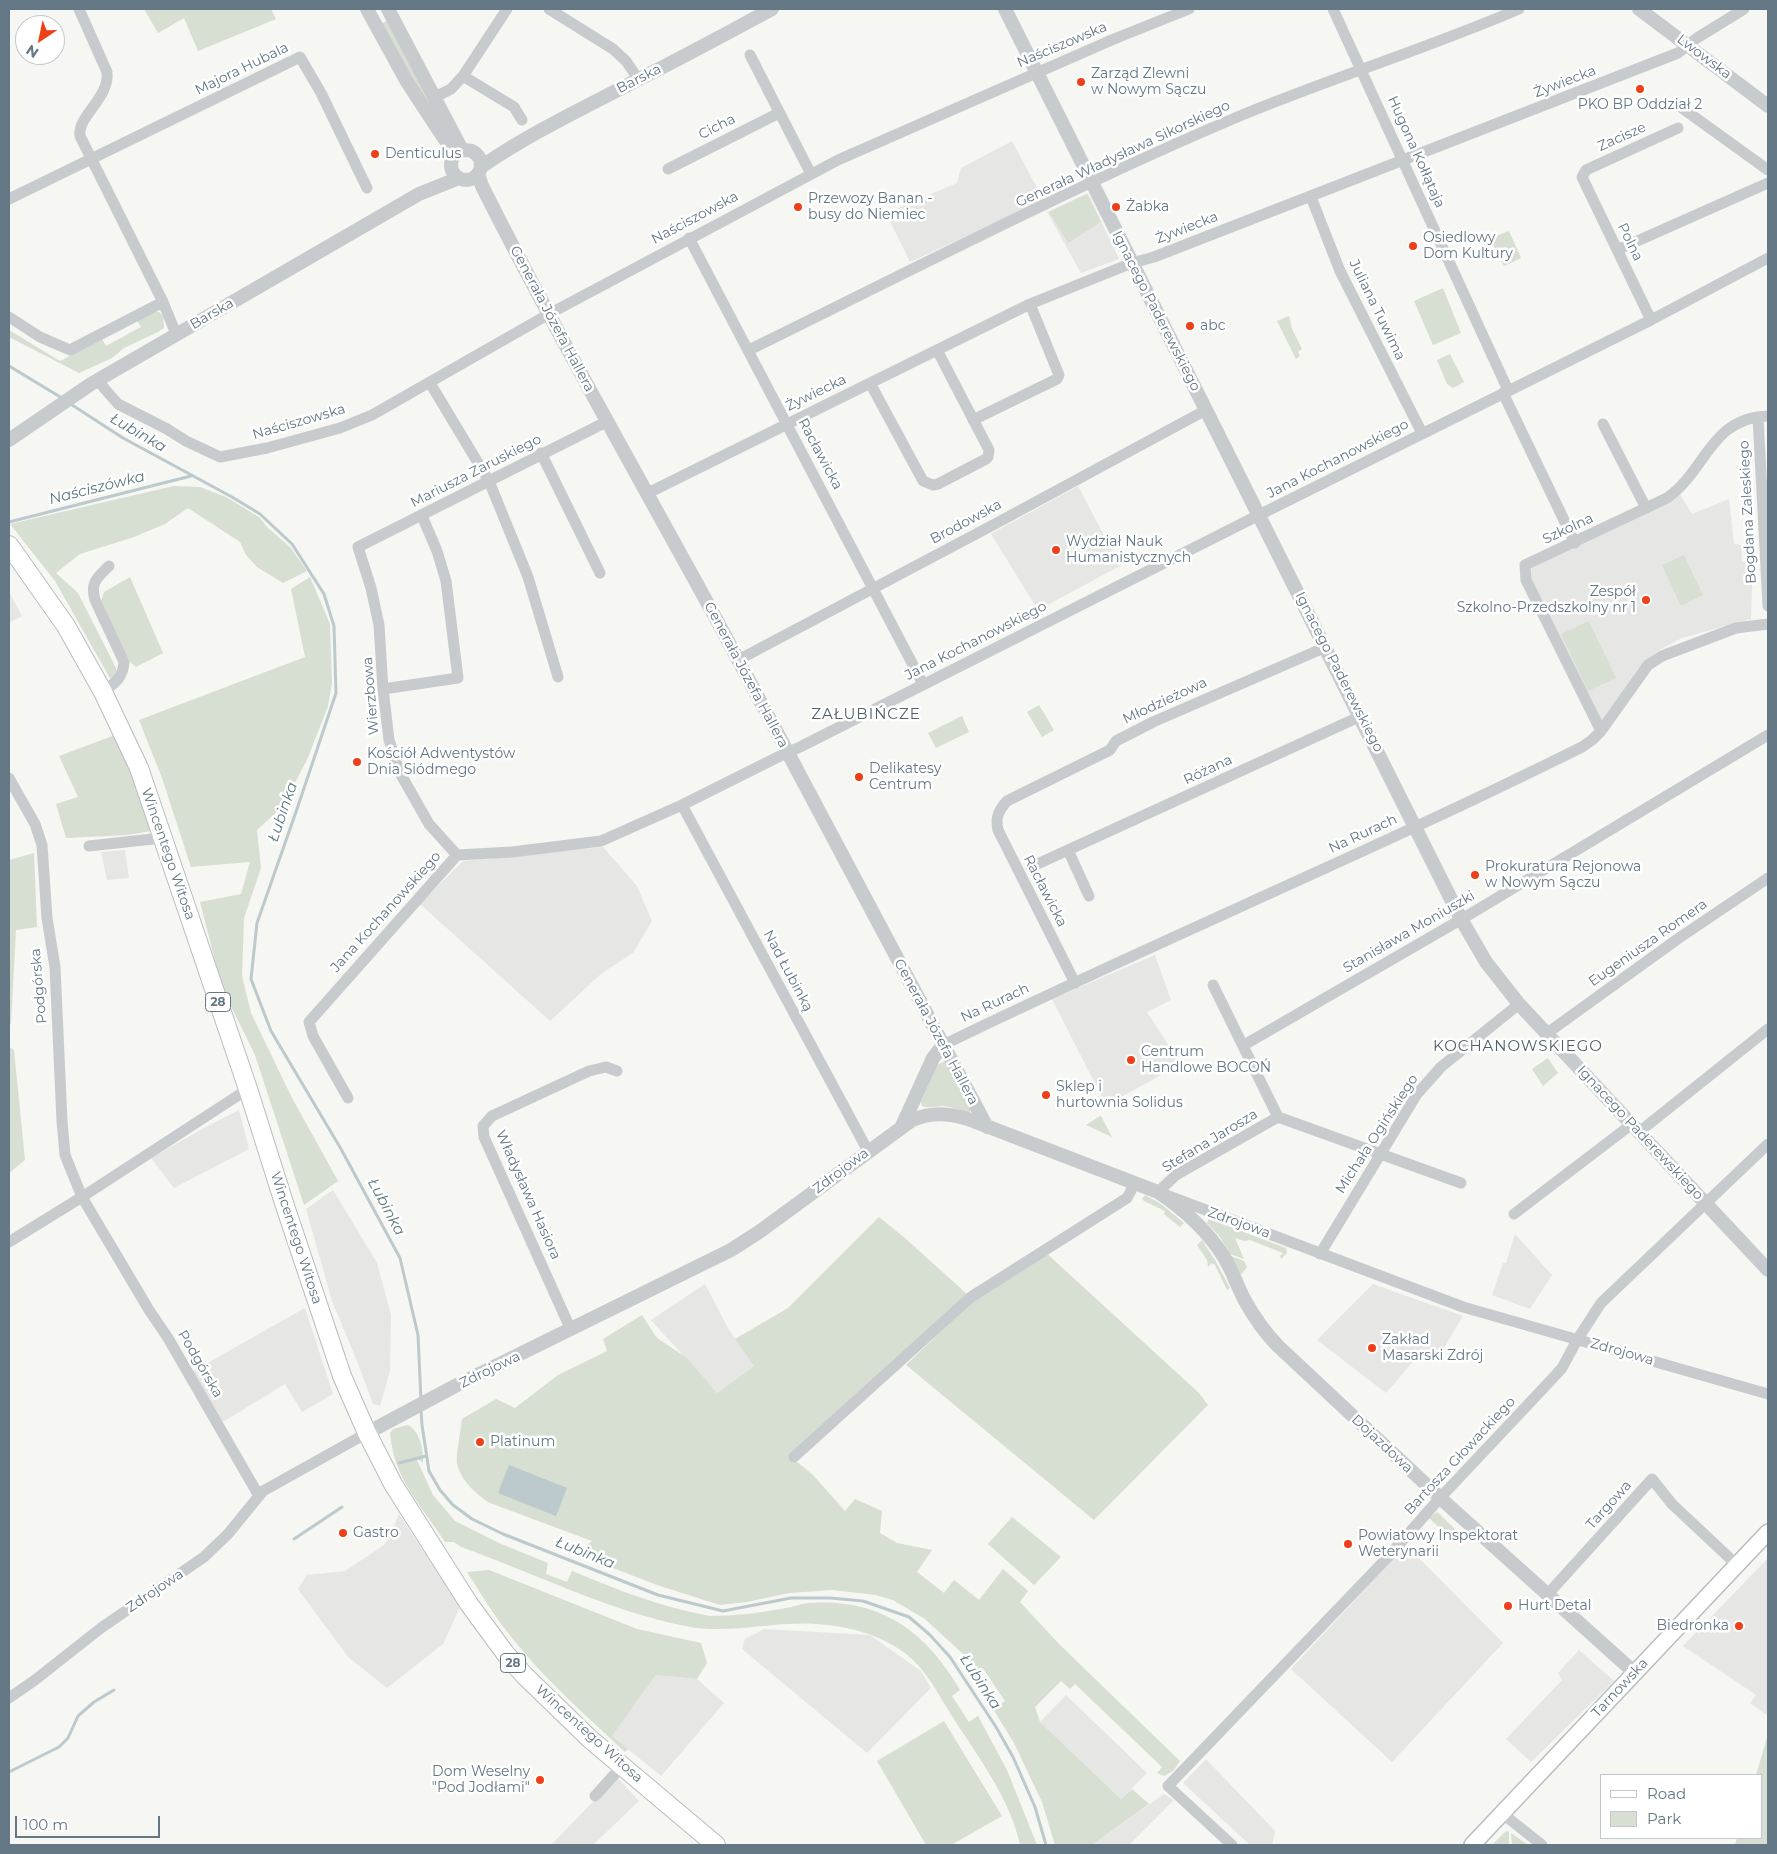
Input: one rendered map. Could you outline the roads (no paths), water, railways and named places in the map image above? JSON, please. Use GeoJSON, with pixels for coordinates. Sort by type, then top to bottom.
{"type":"FeatureCollection","features":[{"type":"Feature","properties":{"kind":"main road","name":"Wincentego Witosa"},"geometry":{"type":"LineString","coordinates":[[9,545],[66,626],[103,692],[138,768],[248,1089],[342,1376],[367,1433],[393,1484],[458,1588],[487,1629],[524,1675],[560,1712],[716,1845]]}},
{"type":"Feature","properties":{"kind":"main road","name":"Tarnowska"},"geometry":{"type":"LineString","coordinates":[[1472,1845],[1768,1532]]}},
{"type":"Feature","properties":{"kind":"street"},"geometry":{"type":"LineString","coordinates":[[79,9],[107,72],[108,79],[104,91],[79,132],[163,302],[176,334]]}},
{"type":"Feature","properties":{"kind":"street"},"geometry":{"type":"LineString","coordinates":[[367,9],[406,82],[431,121],[466,166]]}},
{"type":"Feature","properties":{"kind":"street"},"geometry":{"type":"LineString","coordinates":[[388,9],[436,97],[466,166]]}},
{"type":"Feature","properties":{"kind":"street"},"geometry":{"type":"LineString","coordinates":[[436,97],[451,89],[463,76],[507,9]]}},
{"type":"Feature","properties":{"kind":"street"},"geometry":{"type":"LineString","coordinates":[[549,9],[613,49],[626,61],[638,80]]}},
{"type":"Feature","properties":{"kind":"street","name":"Barska"},"geometry":{"type":"LineString","coordinates":[[9,440],[94,382],[466,166],[507,149],[564,116],[638,80],[772,9]]}},
{"type":"Feature","properties":{"kind":"street","name":"Ignacego Paderewskiego"},"geometry":{"type":"LineString","coordinates":[[1005,9],[1462,919],[1486,962],[1519,1004],[1546,1034],[1768,1270]]}},
{"type":"Feature","properties":{"kind":"street","name":"Naściszowska"},"geometry":{"type":"LineString","coordinates":[[94,382],[118,404],[220,457],[267,448],[340,428],[372,415],[549,314],[838,160],[1037,72],[1189,9]]}},
{"type":"Feature","properties":{"kind":"street","name":"Hugona Kołłątaja"},"geometry":{"type":"LineString","coordinates":[[1333,9],[1362,68],[1575,543]]}},
{"type":"Feature","properties":{"kind":"street","name":"Generała Władysława Sikorskiego"},"geometry":{"type":"LineString","coordinates":[[749,350],[1091,182],[1236,118],[1519,9]]}},
{"type":"Feature","properties":{"kind":"street","name":"Lwowska"},"geometry":{"type":"LineString","coordinates":[[1639,9],[1768,106]]}},
{"type":"Feature","properties":{"kind":"street","name":"Żywiecka"},"geometry":{"type":"LineString","coordinates":[[648,493],[1030,304],[1132,263],[1154,257],[1311,197],[1678,54],[1697,38],[1744,9]]}},
{"type":"Feature","properties":{"kind":"street"},"geometry":{"type":"LineString","coordinates":[[750,55],[811,174]]}},
{"type":"Feature","properties":{"kind":"street","name":"Majora Hubala"},"geometry":{"type":"LineString","coordinates":[[9,199],[300,57],[321,93],[366,188]]}},
{"type":"Feature","properties":{"kind":"street"},"geometry":{"type":"LineString","coordinates":[[463,76],[514,107],[522,120]]}},
{"type":"Feature","properties":{"kind":"street"},"geometry":{"type":"LineString","coordinates":[[1682,108],[1768,170]]}},
{"type":"Feature","properties":{"kind":"street","name":"Cicha"},"geometry":{"type":"LineString","coordinates":[[668,169],[779,113]]}},
{"type":"Feature","properties":{"kind":"street","name":"Zacisze"},"geometry":{"type":"LineString","coordinates":[[1582,177],[1586,170],[1678,128]]}},
{"type":"Feature","properties":{"kind":"street","name":"Generała Józefa Hallera"},"geometry":{"type":"LineString","coordinates":[[466,166],[482,186],[549,314],[788,752],[986,1127]]}},
{"type":"Feature","properties":{"kind":"street","name":"Polna"},"geometry":{"type":"LineString","coordinates":[[1582,177],[1650,320]]}},
{"type":"Feature","properties":{"kind":"street"},"geometry":{"type":"LineString","coordinates":[[1617,250],[1768,183]]}},
{"type":"Feature","properties":{"kind":"street","name":"Juliana Tuwima"},"geometry":{"type":"LineString","coordinates":[[1311,197],[1340,271],[1422,433]]}},
{"type":"Feature","properties":{"kind":"street","name":"Racławicka"},"geometry":{"type":"LineString","coordinates":[[689,238],[923,684]]}},
{"type":"Feature","properties":{"kind":"street","name":"Jana Kochanowskiego"},"geometry":{"type":"LineString","coordinates":[[348,1098],[313,1036],[309,1022],[457,855],[512,852],[601,841],[682,805],[1650,320],[1768,258]]}},
{"type":"Feature","properties":{"kind":"street"},"geometry":{"type":"LineString","coordinates":[[9,316],[40,338],[70,350],[163,302]]}},
{"type":"Feature","properties":{"kind":"street"},"geometry":{"type":"LineString","coordinates":[[973,420],[1057,379],[1059,376],[1030,304]]}},
{"type":"Feature","properties":{"kind":"street"},"geometry":{"type":"LineString","coordinates":[[870,383],[923,481],[926,484],[938,484],[988,457],[989,450],[937,350]]}},
{"type":"Feature","properties":{"kind":"street"},"geometry":{"type":"LineString","coordinates":[[430,383],[489,481],[528,576],[558,677]]}},
{"type":"Feature","properties":{"kind":"street","name":"Brodowska"},"geometry":{"type":"LineString","coordinates":[[738,660],[1206,410]]}},
{"type":"Feature","properties":{"kind":"street","name":"Szkolna"},"geometry":{"type":"LineString","coordinates":[[1601,731],[1525,577],[1526,565],[1667,498],[1679,488],[1724,432],[1734,424],[1747,418],[1763,417]]}},
{"type":"Feature","properties":{"kind":"street","name":"Bogdana Zaleskiego"},"geometry":{"type":"LineString","coordinates":[[1763,417],[1768,606]]}},
{"type":"Feature","properties":{"kind":"street","name":"Mariusza Zaruskiego"},"geometry":{"type":"LineString","coordinates":[[358,548],[541,453],[608,421]]}},
{"type":"Feature","properties":{"kind":"street"},"geometry":{"type":"LineString","coordinates":[[1603,424],[1646,508]]}},
{"type":"Feature","properties":{"kind":"street"},"geometry":{"type":"LineString","coordinates":[[541,453],[600,573]]}},
{"type":"Feature","properties":{"kind":"street"},"geometry":{"type":"LineString","coordinates":[[383,689],[458,678],[446,581],[437,551],[422,516]]}},
{"type":"Feature","properties":{"kind":"street","name":"Wierzbowa"},"geometry":{"type":"LineString","coordinates":[[358,548],[371,588],[379,625],[383,689],[390,740],[400,773],[430,824],[457,855]]}},
{"type":"Feature","properties":{"kind":"street"},"geometry":{"type":"LineString","coordinates":[[103,692],[119,679],[124,672],[124,662],[93,593],[96,579],[109,566]]}},
{"type":"Feature","properties":{"kind":"street","name":"Na Rurach"},"geometry":{"type":"LineString","coordinates":[[943,1045],[1582,747],[1601,731],[1648,665],[1662,656],[1736,628],[1768,624]]}},
{"type":"Feature","properties":{"kind":"street","name":"Młodzieżowa"},"geometry":{"type":"LineString","coordinates":[[999,811],[1008,800],[1110,750],[1116,741],[1152,722],[1326,647]]}},
{"type":"Feature","properties":{"kind":"street","name":"Różana"},"geometry":{"type":"LineString","coordinates":[[1031,867],[1361,716]]}},
{"type":"Feature","properties":{"kind":"street","name":"Stanisława Moniuszki"},"geometry":{"type":"LineString","coordinates":[[1244,1044],[1462,919],[1768,735]]}},
{"type":"Feature","properties":{"kind":"street","name":"Podgórska"},"geometry":{"type":"LineString","coordinates":[[9,778],[35,824],[42,844],[47,918],[55,967],[65,1155],[82,1197],[149,1310],[168,1338],[258,1496]]}},
{"type":"Feature","properties":{"kind":"street","name":"Nad Łubinką"},"geometry":{"type":"LineString","coordinates":[[682,805],[868,1151]]}},
{"type":"Feature","properties":{"kind":"street","name":"Racławicka"},"geometry":{"type":"LineString","coordinates":[[999,811],[996,823],[998,830],[1075,983]]}},
{"type":"Feature","properties":{"kind":"street"},"geometry":{"type":"LineString","coordinates":[[89,846],[162,838]]}},
{"type":"Feature","properties":{"kind":"street"},"geometry":{"type":"LineString","coordinates":[[1068,850],[1089,896]]}},
{"type":"Feature","properties":{"kind":"street","name":"Eugeniusza Romera"},"geometry":{"type":"LineString","coordinates":[[1546,1034],[1679,938],[1768,878]]}},
{"type":"Feature","properties":{"kind":"street"},"geometry":{"type":"LineString","coordinates":[[1213,985],[1244,1044],[1278,1117],[1295,1121],[1461,1183]]}},
{"type":"Feature","properties":{"kind":"street","name":"Michała Ogińskiego"},"geometry":{"type":"LineString","coordinates":[[1320,1254],[1418,1094],[1441,1067],[1519,1004]]}},
{"type":"Feature","properties":{"kind":"street"},"geometry":{"type":"LineString","coordinates":[[1514,1214],[1635,1128],[1768,1029]]}},
{"type":"Feature","properties":{"kind":"street"},"geometry":{"type":"LineString","coordinates":[[902,1126],[933,1058],[943,1045]]}},
{"type":"Feature","properties":{"kind":"street","name":"Władysława Hasiora"},"geometry":{"type":"LineString","coordinates":[[571,1330],[484,1138],[483,1126],[492,1116],[589,1072],[606,1067],[617,1071]]}},
{"type":"Feature","properties":{"kind":"street"},"geometry":{"type":"LineString","coordinates":[[9,1242],[248,1089]]}},
{"type":"Feature","properties":{"kind":"street","name":"Zdrojowa"},"geometry":{"type":"LineString","coordinates":[[9,1698],[101,1628],[204,1557],[228,1534],[258,1496],[273,1484],[392,1419],[731,1250],[759,1232],[902,1126],[922,1116],[941,1113],[968,1119],[1462,1307],[1768,1394]]}},
{"type":"Feature","properties":{"kind":"street","name":"Stefana Jarosza"},"geometry":{"type":"LineString","coordinates":[[1158,1192],[1176,1175],[1278,1117]]}},
{"type":"Feature","properties":{"kind":"street","name":"Bartosza Głowackiego"},"geometry":{"type":"LineString","coordinates":[[1232,1845],[1168,1786],[1380,1565],[1562,1368],[1577,1340],[1601,1303],[1768,1144]]}},
{"type":"Feature","properties":{"kind":"street"},"geometry":{"type":"LineString","coordinates":[[794,1457],[971,1297],[1127,1198],[1135,1183]]}},
{"type":"Feature","properties":{"kind":"street","name":"Dojazdowa"},"geometry":{"type":"LineString","coordinates":[[1158,1192],[1190,1215],[1209,1237],[1224,1257],[1244,1298],[1264,1332],[1440,1498],[1635,1673]]}},
{"type":"Feature","properties":{"kind":"street","name":"Targowa"},"geometry":{"type":"LineString","coordinates":[[1547,1595],[1652,1479],[1672,1504],[1737,1565]]}},
{"type":"Feature","properties":{"kind":"street"},"geometry":{"type":"LineString","coordinates":[[595,1796],[622,1766]]}},
{"type":"Feature","properties":{"kind":"street"},"geometry":{"type":"LineString","coordinates":[[1503,1814],[1542,1845]]}},
{"type":"Feature","properties":{"kind":"waterway","name":"Łubinka"},"geometry":{"type":"LineString","coordinates":[[9,366],[62,398]]}},
{"type":"Feature","properties":{"kind":"waterway","name":"Łubinka"},"geometry":{"type":"LineString","coordinates":[[69,403],[123,438],[260,514],[292,544],[324,594],[334,626],[336,693],[257,923],[251,979],[271,1031],[341,1149],[400,1258],[418,1335],[421,1401]]}},
{"type":"Feature","properties":{"kind":"waterway","name":"Naściszówka"},"geometry":{"type":"LineString","coordinates":[[9,522],[191,476]]}},
{"type":"Feature","properties":{"kind":"waterway","name":"Łubinka"},"geometry":{"type":"LineString","coordinates":[[421,1410],[429,1471],[440,1490],[453,1505],[472,1519],[503,1534],[658,1595],[723,1611],[791,1598],[830,1598],[863,1601],[909,1617],[929,1634],[950,1657],[996,1727],[1013,1757],[1035,1807],[1046,1845]]}},
{"type":"Feature","properties":{"kind":"waterway"},"geometry":{"type":"LineString","coordinates":[[399,1463],[426,1456]]}},
{"type":"Feature","properties":{"kind":"waterway"},"geometry":{"type":"LineString","coordinates":[[294,1539],[342,1507]]}},
{"type":"Feature","properties":{"kind":"waterway"},"geometry":{"type":"LineString","coordinates":[[9,1772],[59,1747],[68,1738],[78,1716],[94,1702],[114,1690]]}},
{"type":"Feature","properties":{"kind":"place","name":"Zarząd Zlewni w Nowym Sączu"},"geometry":{"type":"Point","coordinates":[1081,82]}},
{"type":"Feature","properties":{"kind":"place","name":"PKO BP Oddział 2"},"geometry":{"type":"Point","coordinates":[1640,89]}},
{"type":"Feature","properties":{"kind":"place","name":"Denticulus"},"geometry":{"type":"Point","coordinates":[375,154]}},
{"type":"Feature","properties":{"kind":"place","name":"Przewozy Banan - busy do Niemiec"},"geometry":{"type":"Point","coordinates":[798,207]}},
{"type":"Feature","properties":{"kind":"place","name":"Żabka"},"geometry":{"type":"Point","coordinates":[1116,207]}},
{"type":"Feature","properties":{"kind":"place","name":"Osiedlowy Dom Kultury"},"geometry":{"type":"Point","coordinates":[1413,246]}},
{"type":"Feature","properties":{"kind":"place","name":"abc"},"geometry":{"type":"Point","coordinates":[1190,326]}},
{"type":"Feature","properties":{"kind":"place","name":"Wydział Nauk Humanistycznych"},"geometry":{"type":"Point","coordinates":[1056,550]}},
{"type":"Feature","properties":{"kind":"place","name":"Zespół Szkolno-Przedszkolny nr 1"},"geometry":{"type":"Point","coordinates":[1646,600]}},
{"type":"Feature","properties":{"kind":"place","name":"Kościół Adwentystów Dnia Siódmego"},"geometry":{"type":"Point","coordinates":[357,762]}},
{"type":"Feature","properties":{"kind":"place","name":"Delikatesy Centrum"},"geometry":{"type":"Point","coordinates":[859,777]}},
{"type":"Feature","properties":{"kind":"place","name":"Prokuratura Rejonowa w Nowym Sączu"},"geometry":{"type":"Point","coordinates":[1475,875]}},
{"type":"Feature","properties":{"kind":"place","name":"Centrum Handlowe BOCOŃ"},"geometry":{"type":"Point","coordinates":[1131,1060]}},
{"type":"Feature","properties":{"kind":"place","name":"Sklep i hurtownia Solidus"},"geometry":{"type":"Point","coordinates":[1046,1095]}},
{"type":"Feature","properties":{"kind":"place","name":"Zakład Masarski Zdrój"},"geometry":{"type":"Point","coordinates":[1372,1348]}},
{"type":"Feature","properties":{"kind":"place","name":"Platinum"},"geometry":{"type":"Point","coordinates":[480,1442]}},
{"type":"Feature","properties":{"kind":"place","name":"Gastro"},"geometry":{"type":"Point","coordinates":[343,1533]}},
{"type":"Feature","properties":{"kind":"place","name":"Powiatowy Inspektorat Weterynarii"},"geometry":{"type":"Point","coordinates":[1348,1544]}},
{"type":"Feature","properties":{"kind":"place","name":"Hurt Detal"},"geometry":{"type":"Point","coordinates":[1508,1606]}},
{"type":"Feature","properties":{"kind":"place","name":"Biedronka"},"geometry":{"type":"Point","coordinates":[1739,1626]}},
{"type":"Feature","properties":{"kind":"place","name":"Dom Weselny \"Pod Jodłami\""},"geometry":{"type":"Point","coordinates":[540,1780]}},
{"type":"Feature","properties":{"kind":"district","name":"ZAŁUBIŃCZE"},"geometry":{"type":"Point","coordinates":[866,715]}},
{"type":"Feature","properties":{"kind":"district","name":"KOCHANOWSKIEGO"},"geometry":{"type":"Point","coordinates":[1518,1047]}}]}
